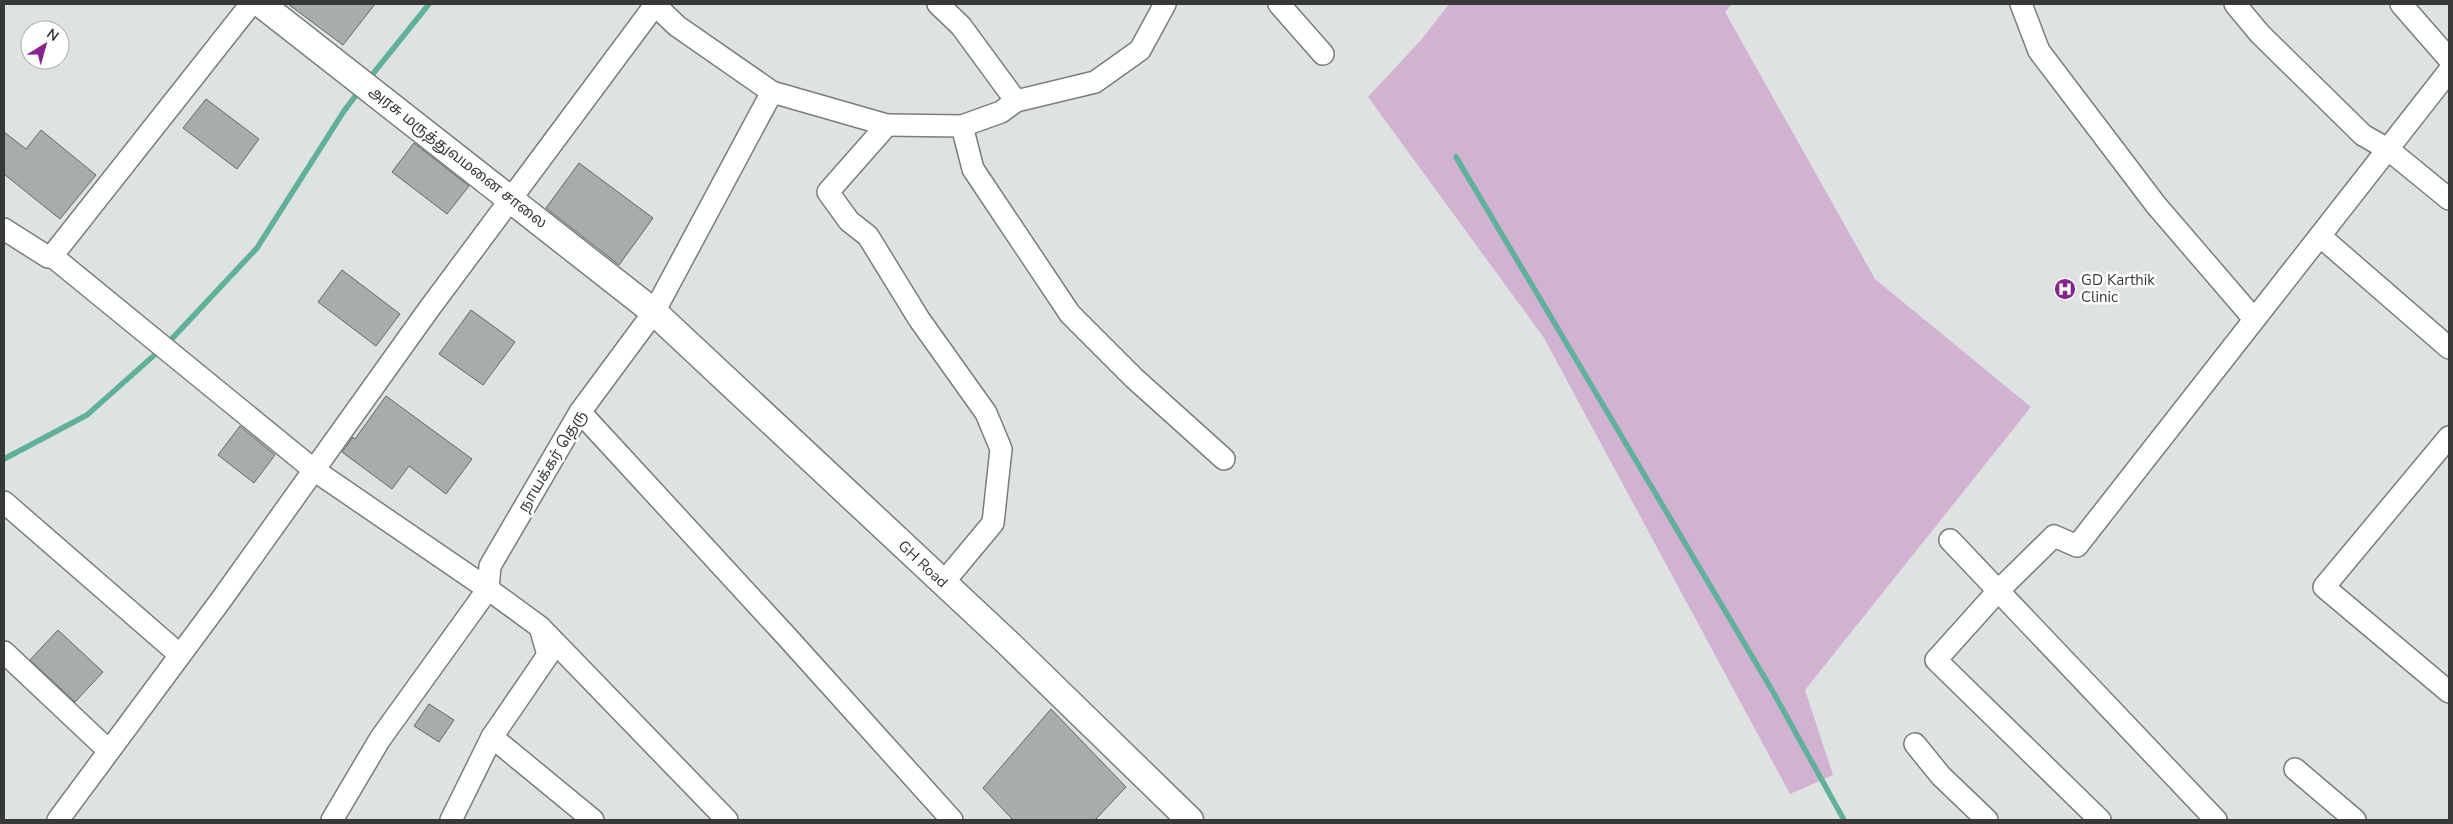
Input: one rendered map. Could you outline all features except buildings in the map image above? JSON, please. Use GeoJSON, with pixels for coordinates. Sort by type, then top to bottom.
{"type":"FeatureCollection","features":[{"type":"Feature","properties":{"kind":"main road","name":"அரசு மருத்துவமனை சாலை"},"geometry":{"type":"LineString","coordinates":[[261,4],[654,312]]}},
{"type":"Feature","properties":{"kind":"main road","name":"GH Road"},"geometry":{"type":"LineString","coordinates":[[654,312],[943,583],[1190,820]]}},
{"type":"Feature","properties":{"kind":"street"},"geometry":{"type":"LineString","coordinates":[[52,256],[251,4]]}},
{"type":"Feature","properties":{"kind":"street"},"geometry":{"type":"LineString","coordinates":[[938,4],[960,26],[1016,101]]}},
{"type":"Feature","properties":{"kind":"street"},"geometry":{"type":"LineString","coordinates":[[58,820],[180,655],[429,309],[513,200],[655,5],[677,26],[772,92],[887,125],[962,126],[1001,112],[1016,101],[1095,82],[1140,50],[1165,4]]}},
{"type":"Feature","properties":{"kind":"street"},"geometry":{"type":"LineString","coordinates":[[1279,4],[1323,54]]}},
{"type":"Feature","properties":{"kind":"street"},"geometry":{"type":"LineString","coordinates":[[2021,4],[2040,51],[2055,72],[2156,205],[2254,319]]}},
{"type":"Feature","properties":{"kind":"street"},"geometry":{"type":"LineString","coordinates":[[2234,4],[2260,34],[2363,135],[2388,150],[2449,199]]}},
{"type":"Feature","properties":{"kind":"street"},"geometry":{"type":"LineString","coordinates":[[2401,4],[2449,59]]}},
{"type":"Feature","properties":{"kind":"street"},"geometry":{"type":"LineString","coordinates":[[2100,820],[1936,660],[1998,591],[2054,536],[2077,546],[2449,71]]}},
{"type":"Feature","properties":{"kind":"street","name":"நாயக்கர் தெரு"},"geometry":{"type":"LineString","coordinates":[[488,589],[490,566],[580,412],[654,312],[772,92]]}},
{"type":"Feature","properties":{"kind":"street"},"geometry":{"type":"LineString","coordinates":[[887,125],[828,192],[849,221],[868,236],[919,319],[986,413],[1000,449],[993,523],[943,583]]}},
{"type":"Feature","properties":{"kind":"street"},"geometry":{"type":"LineString","coordinates":[[962,126],[974,169],[1070,314],[1134,378],[1224,459]]}},
{"type":"Feature","properties":{"kind":"street"},"geometry":{"type":"LineString","coordinates":[[4,229],[48,257],[52,256],[314,470],[488,589],[540,627],[728,820]]}},
{"type":"Feature","properties":{"kind":"street"},"geometry":{"type":"LineString","coordinates":[[2320,236],[2449,348]]}},
{"type":"Feature","properties":{"kind":"street"},"geometry":{"type":"LineString","coordinates":[[580,412],[952,820]]}},
{"type":"Feature","properties":{"kind":"street"},"geometry":{"type":"LineString","coordinates":[[2449,437],[2324,587],[2449,692]]}},
{"type":"Feature","properties":{"kind":"street"},"geometry":{"type":"LineString","coordinates":[[4,502],[180,655]]}},
{"type":"Feature","properties":{"kind":"street"},"geometry":{"type":"LineString","coordinates":[[1950,540],[2216,820]]}},
{"type":"Feature","properties":{"kind":"street"},"geometry":{"type":"LineString","coordinates":[[332,820],[380,739],[488,589]]}},
{"type":"Feature","properties":{"kind":"street"},"geometry":{"type":"LineString","coordinates":[[451,820],[492,737],[548,655],[540,627]]}},
{"type":"Feature","properties":{"kind":"street"},"geometry":{"type":"LineString","coordinates":[[4,652],[109,751]]}},
{"type":"Feature","properties":{"kind":"street"},"geometry":{"type":"LineString","coordinates":[[492,737],[593,820]]}},
{"type":"Feature","properties":{"kind":"street"},"geometry":{"type":"LineString","coordinates":[[1915,744],[1941,776],[1987,820]]}},
{"type":"Feature","properties":{"kind":"street"},"geometry":{"type":"LineString","coordinates":[[2295,768],[2355,820]]}},
{"type":"Feature","properties":{"kind":"shaded area"},"geometry":{"type":"Polygon","coordinates":[[[1449,4],[1732,4],[1725,12],[1875,279],[2031,407],[1805,690],[1833,775],[1790,794],[1544,338],[1368,97],[1421,40],[1449,4]]]}},
{"type":"Feature","properties":{"kind":"waterway"},"geometry":{"type":"LineString","coordinates":[[368,80],[429,4]]}},
{"type":"Feature","properties":{"kind":"waterway"},"geometry":{"type":"LineString","coordinates":[[167,344],[257,248],[344,111],[360,90]]}},
{"type":"Feature","properties":{"kind":"waterway"},"geometry":{"type":"LineString","coordinates":[[1456,157],[1772,690],[1844,820]]}},
{"type":"Feature","properties":{"kind":"waterway"},"geometry":{"type":"LineString","coordinates":[[4,459],[87,415],[160,350]]}},
{"type":"Feature","properties":{"kind":"place","name":"GD Karthik Clinic"},"geometry":{"type":"Point","coordinates":[2065,289]}}]}
